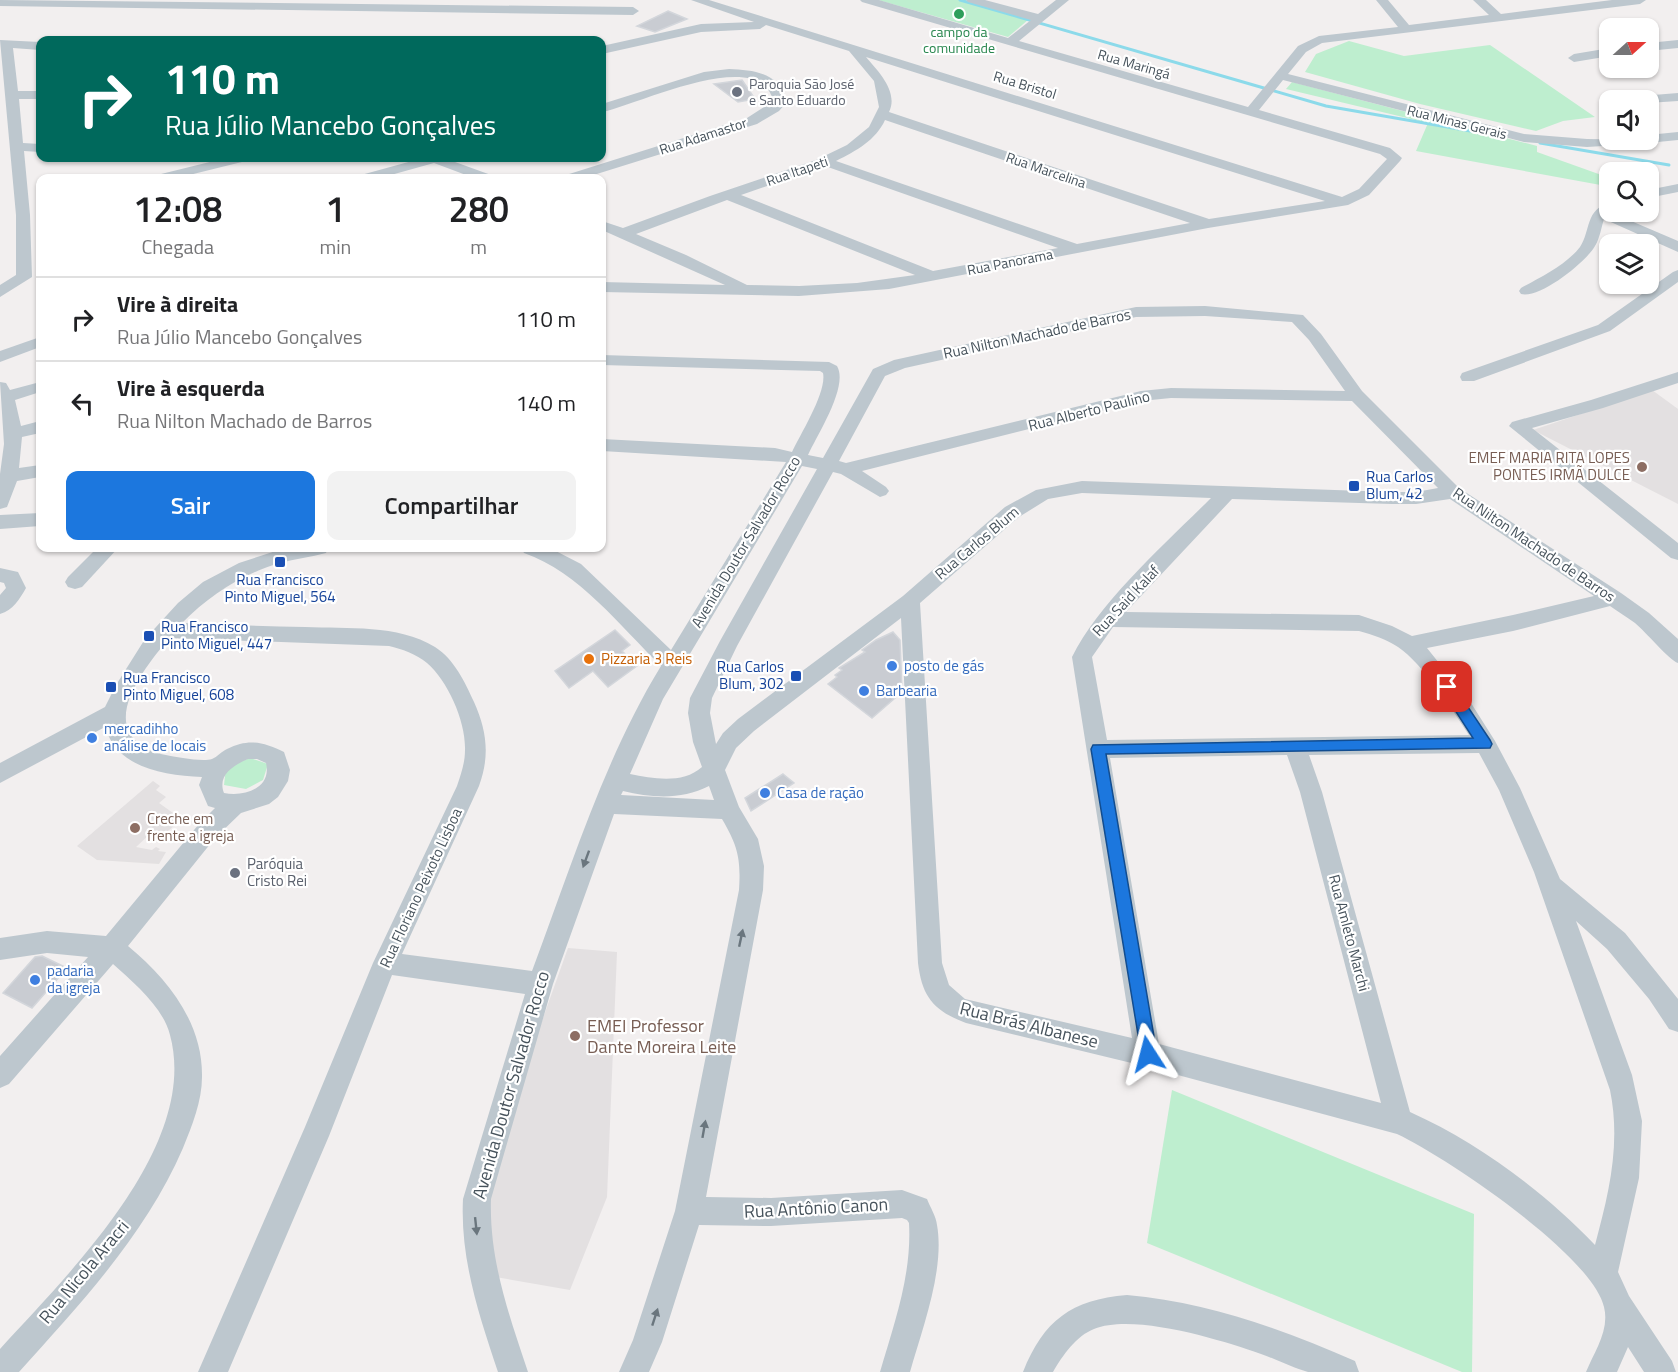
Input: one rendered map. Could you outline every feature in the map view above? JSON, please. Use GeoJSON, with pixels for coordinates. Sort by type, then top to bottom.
{"type":"FeatureCollection","features":[{"type":"Feature","properties":{"kind":"street","name":"Rua Bristol"},"geometry":{"type":"LineString","coordinates":[[697,0],[1343,202]]}},
{"type":"Feature","properties":{"kind":"street","name":"Rua Maringá"},"geometry":{"type":"LineString","coordinates":[[866,0],[1385,151],[1394,156]]}},
{"type":"Feature","properties":{"kind":"street"},"geometry":{"type":"LineString","coordinates":[[972,0],[1039,18]]}},
{"type":"Feature","properties":{"kind":"street"},"geometry":{"type":"LineString","coordinates":[[1009,43],[1063,0]]}},
{"type":"Feature","properties":{"kind":"street"},"geometry":{"type":"LineString","coordinates":[[1382,0],[1406,29]]}},
{"type":"Feature","properties":{"kind":"street"},"geometry":{"type":"LineString","coordinates":[[1479,0],[1499,18]]}},
{"type":"Feature","properties":{"kind":"street"},"geometry":{"type":"LineString","coordinates":[[1250,113],[1308,44],[1329,38],[1499,18],[1585,3],[1640,0]]}},
{"type":"Feature","properties":{"kind":"street"},"geometry":{"type":"LineString","coordinates":[[0,2],[630,11]]}},
{"type":"Feature","properties":{"kind":"street"},"geometry":{"type":"LineString","coordinates":[[606,47],[701,28],[775,25]]}},
{"type":"Feature","properties":{"kind":"street"},"geometry":{"type":"LineString","coordinates":[[606,44],[620,32]]}},
{"type":"Feature","properties":{"kind":"street"},"geometry":{"type":"LineString","coordinates":[[24,277],[23,215],[12,95],[2,44],[36,46]]}},
{"type":"Feature","properties":{"kind":"street"},"geometry":{"type":"LineString","coordinates":[[1659,46],[1678,44]]}},
{"type":"Feature","properties":{"kind":"street"},"geometry":{"type":"LineString","coordinates":[[850,46],[874,69],[882,84],[885,99],[884,115]]}},
{"type":"Feature","properties":{"kind":"street"},"geometry":{"type":"LineString","coordinates":[[1574,58],[1599,54]]}},
{"type":"Feature","properties":{"kind":"street","name":"Rua Adamastor"},"geometry":{"type":"LineString","coordinates":[[584,174],[752,121],[774,108],[780,102],[780,95],[767,80],[752,74],[723,73],[606,107]]}},
{"type":"Feature","properties":{"kind":"street","name":"Rua Minas Gerais"},"geometry":{"type":"LineString","coordinates":[[1281,76],[1524,138],[1599,142]]}},
{"type":"Feature","properties":{"kind":"street"},"geometry":{"type":"LineString","coordinates":[[12,95],[36,95]]}},
{"type":"Feature","properties":{"kind":"street"},"geometry":{"type":"LineString","coordinates":[[1659,99],[1678,97]]}},
{"type":"Feature","properties":{"kind":"street","name":"Rua Itapeti"},"geometry":{"type":"LineString","coordinates":[[622,234],[827,162],[855,146],[871,132],[884,115]]}},
{"type":"Feature","properties":{"kind":"street","name":"Rua Marcelina"},"geometry":{"type":"LineString","coordinates":[[884,115],[1208,224]]}},
{"type":"Feature","properties":{"kind":"street"},"geometry":{"type":"LineString","coordinates":[[1659,138],[1678,136]]}},
{"type":"Feature","properties":{"kind":"street"},"geometry":{"type":"LineString","coordinates":[[15,147],[36,148]]}},
{"type":"Feature","properties":{"kind":"street","name":"Rua Panorama"},"geometry":{"type":"LineString","coordinates":[[606,287],[799,291],[857,288],[932,276],[1208,224],[1343,202],[1364,192],[1391,164],[1394,156]]}},
{"type":"Feature","properties":{"kind":"street"},"geometry":{"type":"LineString","coordinates":[[178,174],[225,162]]}},
{"type":"Feature","properties":{"kind":"street"},"geometry":{"type":"LineString","coordinates":[[380,174],[420,162]]}},
{"type":"Feature","properties":{"kind":"street"},"geometry":{"type":"LineString","coordinates":[[444,162],[476,174]]}},
{"type":"Feature","properties":{"kind":"street"},"geometry":{"type":"LineString","coordinates":[[827,162],[1076,249]]}},
{"type":"Feature","properties":{"kind":"street"},"geometry":{"type":"LineString","coordinates":[[1659,192],[1678,188]]}},
{"type":"Feature","properties":{"kind":"street"},"geometry":{"type":"LineString","coordinates":[[728,195],[932,276]]}},
{"type":"Feature","properties":{"kind":"street"},"geometry":{"type":"LineString","coordinates":[[23,215],[36,212]]}},
{"type":"Feature","properties":{"kind":"street"},"geometry":{"type":"LineString","coordinates":[[1527,291],[1586,249],[1595,220],[1599,216]]}},
{"type":"Feature","properties":{"kind":"street"},"geometry":{"type":"LineString","coordinates":[[1629,222],[1652,234]]}},
{"type":"Feature","properties":{"kind":"street"},"geometry":{"type":"LineString","coordinates":[[606,227],[681,258],[746,289]]}},
{"type":"Feature","properties":{"kind":"street"},"geometry":{"type":"LineString","coordinates":[[1659,238],[1678,235]]}},
{"type":"Feature","properties":{"kind":"street"},"geometry":{"type":"LineString","coordinates":[[1659,238],[1678,247]]}},
{"type":"Feature","properties":{"kind":"street"},"geometry":{"type":"LineString","coordinates":[[1468,377],[1604,328],[1678,275]]}},
{"type":"Feature","properties":{"kind":"street"},"geometry":{"type":"LineString","coordinates":[[0,276],[36,276]]}},
{"type":"Feature","properties":{"kind":"street"},"geometry":{"type":"LineString","coordinates":[[0,292],[24,277]]}},
{"type":"Feature","properties":{"kind":"street","name":"Rua Nilton Machado de Barros"},"geometry":{"type":"LineString","coordinates":[[879,373],[900,364],[1136,312],[1241,312],[1290,317],[1302,321],[1356,395],[1453,492],[1614,598],[1658,631],[1678,655]]}},
{"type":"Feature","properties":{"kind":"street"},"geometry":{"type":"LineString","coordinates":[[0,357],[36,344]]}},
{"type":"Feature","properties":{"kind":"street","name":"Avenida Doutor Salvador Rocco"},"geometry":{"type":"LineString","coordinates":[[513,1372],[490,1299],[475,1217],[477,1199],[540,984],[606,804],[653,697],[798,457],[830,390],[833,373],[828,367],[606,360]]}},
{"type":"Feature","properties":{"kind":"street","name":"Avenida Doutor Salvador Rocco"},"geometry":{"type":"LineString","coordinates":[[634,1372],[689,1211],[751,890],[750,854],[746,839],[729,810],[699,723],[701,698],[836,467],[879,373]]}},
{"type":"Feature","properties":{"kind":"street"},"geometry":{"type":"LineString","coordinates":[[1678,377],[1597,404],[1518,426],[1678,553]]}},
{"type":"Feature","properties":{"kind":"street"},"geometry":{"type":"LineString","coordinates":[[4,491],[8,426],[3,392],[36,388]]}},
{"type":"Feature","properties":{"kind":"street","name":"Rua Alberto Paulino"},"geometry":{"type":"LineString","coordinates":[[836,467],[1150,395],[1172,393],[1339,397],[1356,395]]}},
{"type":"Feature","properties":{"kind":"street"},"geometry":{"type":"LineString","coordinates":[[8,426],[36,427]]}},
{"type":"Feature","properties":{"kind":"street"},"geometry":{"type":"LineString","coordinates":[[606,445],[798,457],[836,467],[880,491]]}},
{"type":"Feature","properties":{"kind":"street"},"geometry":{"type":"LineString","coordinates":[[4,491],[36,473]]}},
{"type":"Feature","properties":{"kind":"street","name":"Rua Carlos Blum"},"geometry":{"type":"LineString","coordinates":[[714,769],[725,747],[746,725],[910,601],[1012,512],[1043,494],[1082,487],[1416,498],[1453,492]]}},
{"type":"Feature","properties":{"kind":"street","name":"Rua Said Kalaf"},"geometry":{"type":"LineString","coordinates":[[1148,1054],[1082,657],[1087,644],[1108,619],[1229,491]]}},
{"type":"Feature","properties":{"kind":"street"},"geometry":{"type":"LineString","coordinates":[[0,522],[36,520]]}},
{"type":"Feature","properties":{"kind":"street"},"geometry":{"type":"LineString","coordinates":[[75,582],[104,552]]}},
{"type":"Feature","properties":{"kind":"street"},"geometry":{"type":"LineString","coordinates":[[0,774],[114,712],[137,669],[164,630],[222,580],[279,556],[298,552]]}},
{"type":"Feature","properties":{"kind":"street"},"geometry":{"type":"LineString","coordinates":[[542,552],[574,569],[672,664]]}},
{"type":"Feature","properties":{"kind":"street"},"geometry":{"type":"LineString","coordinates":[[0,575],[11,577],[16,588],[11,597],[0,607]]}},
{"type":"Feature","properties":{"kind":"street"},"geometry":{"type":"LineString","coordinates":[[1409,644],[1598,604],[1614,598]]}},
{"type":"Feature","properties":{"kind":"street","name":"Rua Brás Albanese"},"geometry":{"type":"LineString","coordinates":[[910,601],[930,963],[933,985],[946,1001],[955,1008],[1148,1054],[1399,1121],[1433,1137],[1485,1169],[1551,1221],[1603,1272],[1620,1307],[1661,1372]]}},
{"type":"Feature","properties":{"kind":"street"},"geometry":{"type":"LineString","coordinates":[[1108,619],[1359,623],[1386,632],[1409,644],[1452,694],[1485,744],[1552,885],[1619,1077],[1629,1119],[1630,1143],[1625,1176],[1603,1272]]}},
{"type":"Feature","properties":{"kind":"street","name":"Rua Floriano Peixoto Lisboa"},"geometry":{"type":"LineString","coordinates":[[164,630],[390,638],[426,652],[439,662],[451,680],[475,734],[477,747],[473,774],[386,963],[315,1136],[213,1372]]}},
{"type":"Feature","properties":{"kind":"street"},"geometry":{"type":"LineString","coordinates":[[114,712],[116,729],[121,740],[138,755],[178,766],[217,768]]}},
{"type":"Feature","properties":{"kind":"street"},"geometry":{"type":"LineString","coordinates":[[1098,749],[1485,744]]}},
{"type":"Feature","properties":{"kind":"street","name":"Rua Amleto Marchi"},"geometry":{"type":"LineString","coordinates":[[1296,746],[1399,1121]]}},
{"type":"Feature","properties":{"kind":"street"},"geometry":{"type":"LineString","coordinates":[[0,1075],[112,948],[207,831],[233,806],[251,802],[267,793],[280,775],[280,766],[276,758],[259,750],[248,750],[236,754],[217,768],[212,776],[211,793],[216,799],[233,806]]}},
{"type":"Feature","properties":{"kind":"street"},"geometry":{"type":"LineString","coordinates":[[617,780],[646,786],[681,786],[705,778],[714,769]]}},
{"type":"Feature","properties":{"kind":"street"},"geometry":{"type":"LineString","coordinates":[[606,804],[729,810]]}},
{"type":"Feature","properties":{"kind":"street"},"geometry":{"type":"LineString","coordinates":[[1552,885],[1616,941],[1658,991],[1678,1020]]}},
{"type":"Feature","properties":{"kind":"street"},"geometry":{"type":"LineString","coordinates":[[0,950],[46,942],[112,948]]}},
{"type":"Feature","properties":{"kind":"street","name":"Rua Nicola Aracri"},"geometry":{"type":"LineString","coordinates":[[0,1371],[108,1249],[150,1189],[176,1134],[184,1109],[189,1074],[183,1035],[158,990],[112,948]]}},
{"type":"Feature","properties":{"kind":"street"},"geometry":{"type":"LineString","coordinates":[[386,963],[540,984]]}},
{"type":"Feature","properties":{"kind":"street","name":"Rua Antônio Canon"},"geometry":{"type":"LineString","coordinates":[[689,1211],[771,1212],[902,1204],[917,1209],[924,1222],[925,1258],[895,1372]]}},
{"type":"Feature","properties":{"kind":"street"},"geometry":{"type":"LineString","coordinates":[[1601,1372],[1612,1354],[1620,1307]]}},
{"type":"Feature","properties":{"kind":"street"},"geometry":{"type":"LineString","coordinates":[[1038,1372],[1050,1348],[1072,1326],[1102,1312],[1138,1310],[1194,1320],[1265,1342],[1344,1372]]}},
{"type":"Feature","properties":{"kind":"shaded area","name":"EMEF MARIA RITA LOPES PONTES IRMÃ DULCE"},"geometry":{"type":"Polygon","coordinates":[[[1652,390],[1678,409],[1678,504],[1533,430],[1652,390]]]}},
{"type":"Feature","properties":{"kind":"shaded area","name":"Creche em frente a igreja"},"geometry":{"type":"Polygon","coordinates":[[[153,781],[160,786],[156,790],[166,797],[159,803],[173,813],[169,816],[178,822],[159,839],[151,833],[136,847],[152,850],[156,847],[160,849],[158,851],[166,852],[159,864],[97,860],[77,846],[153,781]]]}},
{"type":"Feature","properties":{"kind":"shaded area","name":"EMEI Professor Dante Moreira Leite"},"geometry":{"type":"Polygon","coordinates":[[[568,948],[617,952],[607,1197],[570,1290],[490,1276],[489,1217],[495,1161],[507,1119],[568,948]]]}},
{"type":"Feature","properties":{"kind":"green space"},"geometry":{"type":"Polygon","coordinates":[[[878,0],[960,0],[1029,19],[1008,37],[878,0]]]}},
{"type":"Feature","properties":{"kind":"green space"},"geometry":{"type":"Polygon","coordinates":[[[1349,41],[1404,56],[1490,45],[1595,117],[1563,121],[1536,131],[1420,104],[1305,72],[1316,54],[1349,41]]]}},
{"type":"Feature","properties":{"kind":"green space"},"geometry":{"type":"Polygon","coordinates":[[[1292,82],[1537,146],[1537,152],[1599,174],[1599,185],[1416,151],[1428,123],[1286,89],[1292,82]]]}},
{"type":"Feature","properties":{"kind":"green space"},"geometry":{"type":"Polygon","coordinates":[[[250,758],[268,764],[263,780],[246,789],[224,785],[226,767],[250,758]]]}},
{"type":"Feature","properties":{"kind":"green space"},"geometry":{"type":"Polygon","coordinates":[[[1172,1090],[1474,1214],[1472,1372],[1462,1372],[1147,1243],[1172,1090]]]}},
{"type":"Feature","properties":{"kind":"building"},"geometry":{"type":"Polygon","coordinates":[[[668,11],[687,19],[655,32],[637,26],[668,11]]]}},
{"type":"Feature","properties":{"kind":"building","name":"Paroquia São José e Santo Eduardo"},"geometry":{"type":"Polygon","coordinates":[[[742,80],[755,99],[738,102],[714,84],[742,80]]]}},
{"type":"Feature","properties":{"kind":"building","name":"Pizzaria 3 Reis"},"geometry":{"type":"Polygon","coordinates":[[[615,630],[630,645],[622,651],[637,666],[608,687],[593,671],[569,688],[555,671],[615,630]]]}},
{"type":"Feature","properties":{"kind":"building"},"geometry":{"type":"Polygon","coordinates":[[[893,632],[900,640],[902,692],[872,718],[828,684],[842,670],[839,668],[865,652],[862,650],[876,640],[893,632]]]}},
{"type":"Feature","properties":{"kind":"building","name":"Casa de ração"},"geometry":{"type":"Polygon","coordinates":[[[783,774],[794,783],[751,811],[745,798],[783,774]]]}},
{"type":"Feature","properties":{"kind":"building","name":"padaria da igreja"},"geometry":{"type":"Polygon","coordinates":[[[42,956],[67,968],[32,1008],[3,993],[35,957],[42,956]]]}},
{"type":"Feature","properties":{"kind":"waterway"},"geometry":{"type":"LineString","coordinates":[[960,0],[1326,106],[1505,137]]}},
{"type":"Feature","properties":{"kind":"waterway"},"geometry":{"type":"LineString","coordinates":[[1540,143],[1669,165]]}},
{"type":"Feature","properties":{"kind":"place","name":"campo da comunidade"},"geometry":{"type":"Point","coordinates":[959,14]}},
{"type":"Feature","properties":{"kind":"place","name":"Paroquia São José e Santo Eduardo"},"geometry":{"type":"Point","coordinates":[737,92]}},
{"type":"Feature","properties":{"kind":"place","name":"EMEF MARIA RITA LOPES PONTES IRMÃ DULCE"},"geometry":{"type":"Point","coordinates":[1642,467]}},
{"type":"Feature","properties":{"kind":"place","name":"Rua Carlos Blum, 42"},"geometry":{"type":"Point","coordinates":[1354,486]}},
{"type":"Feature","properties":{"kind":"place","name":"Rua Francisco Pinto Miguel, 564"},"geometry":{"type":"Point","coordinates":[280,562]}},
{"type":"Feature","properties":{"kind":"place","name":"Rua Francisco Pinto Miguel, 447"},"geometry":{"type":"Point","coordinates":[149,636]}},
{"type":"Feature","properties":{"kind":"place","name":"Pizzaria 3 Reis"},"geometry":{"type":"Point","coordinates":[589,659]}},
{"type":"Feature","properties":{"kind":"place","name":"posto de gás"},"geometry":{"type":"Point","coordinates":[892,666]}},
{"type":"Feature","properties":{"kind":"place","name":"Rua Carlos Blum, 302"},"geometry":{"type":"Point","coordinates":[796,676]}},
{"type":"Feature","properties":{"kind":"place","name":"Rua Francisco Pinto Miguel, 608"},"geometry":{"type":"Point","coordinates":[111,687]}},
{"type":"Feature","properties":{"kind":"place","name":"Barbearia"},"geometry":{"type":"Point","coordinates":[864,691]}},
{"type":"Feature","properties":{"kind":"place","name":"mercadihho análise de locais"},"geometry":{"type":"Point","coordinates":[92,738]}},
{"type":"Feature","properties":{"kind":"place","name":"Casa de ração"},"geometry":{"type":"Point","coordinates":[765,793]}},
{"type":"Feature","properties":{"kind":"place","name":"Creche em frente a igreja"},"geometry":{"type":"Point","coordinates":[135,828]}},
{"type":"Feature","properties":{"kind":"place","name":"Paróquia Cristo Rei"},"geometry":{"type":"Point","coordinates":[235,873]}},
{"type":"Feature","properties":{"kind":"place","name":"padaria da igreja"},"geometry":{"type":"Point","coordinates":[35,980]}},
{"type":"Feature","properties":{"kind":"place","name":"EMEI Professor Dante Moreira Leite"},"geometry":{"type":"Point","coordinates":[575,1036]}},
{"type":"Feature","properties":{"kind":"route"},"geometry":{"type":"LineString","coordinates":[[1148,1054],[1098,749],[1485,744],[1447,687]]}}]}
